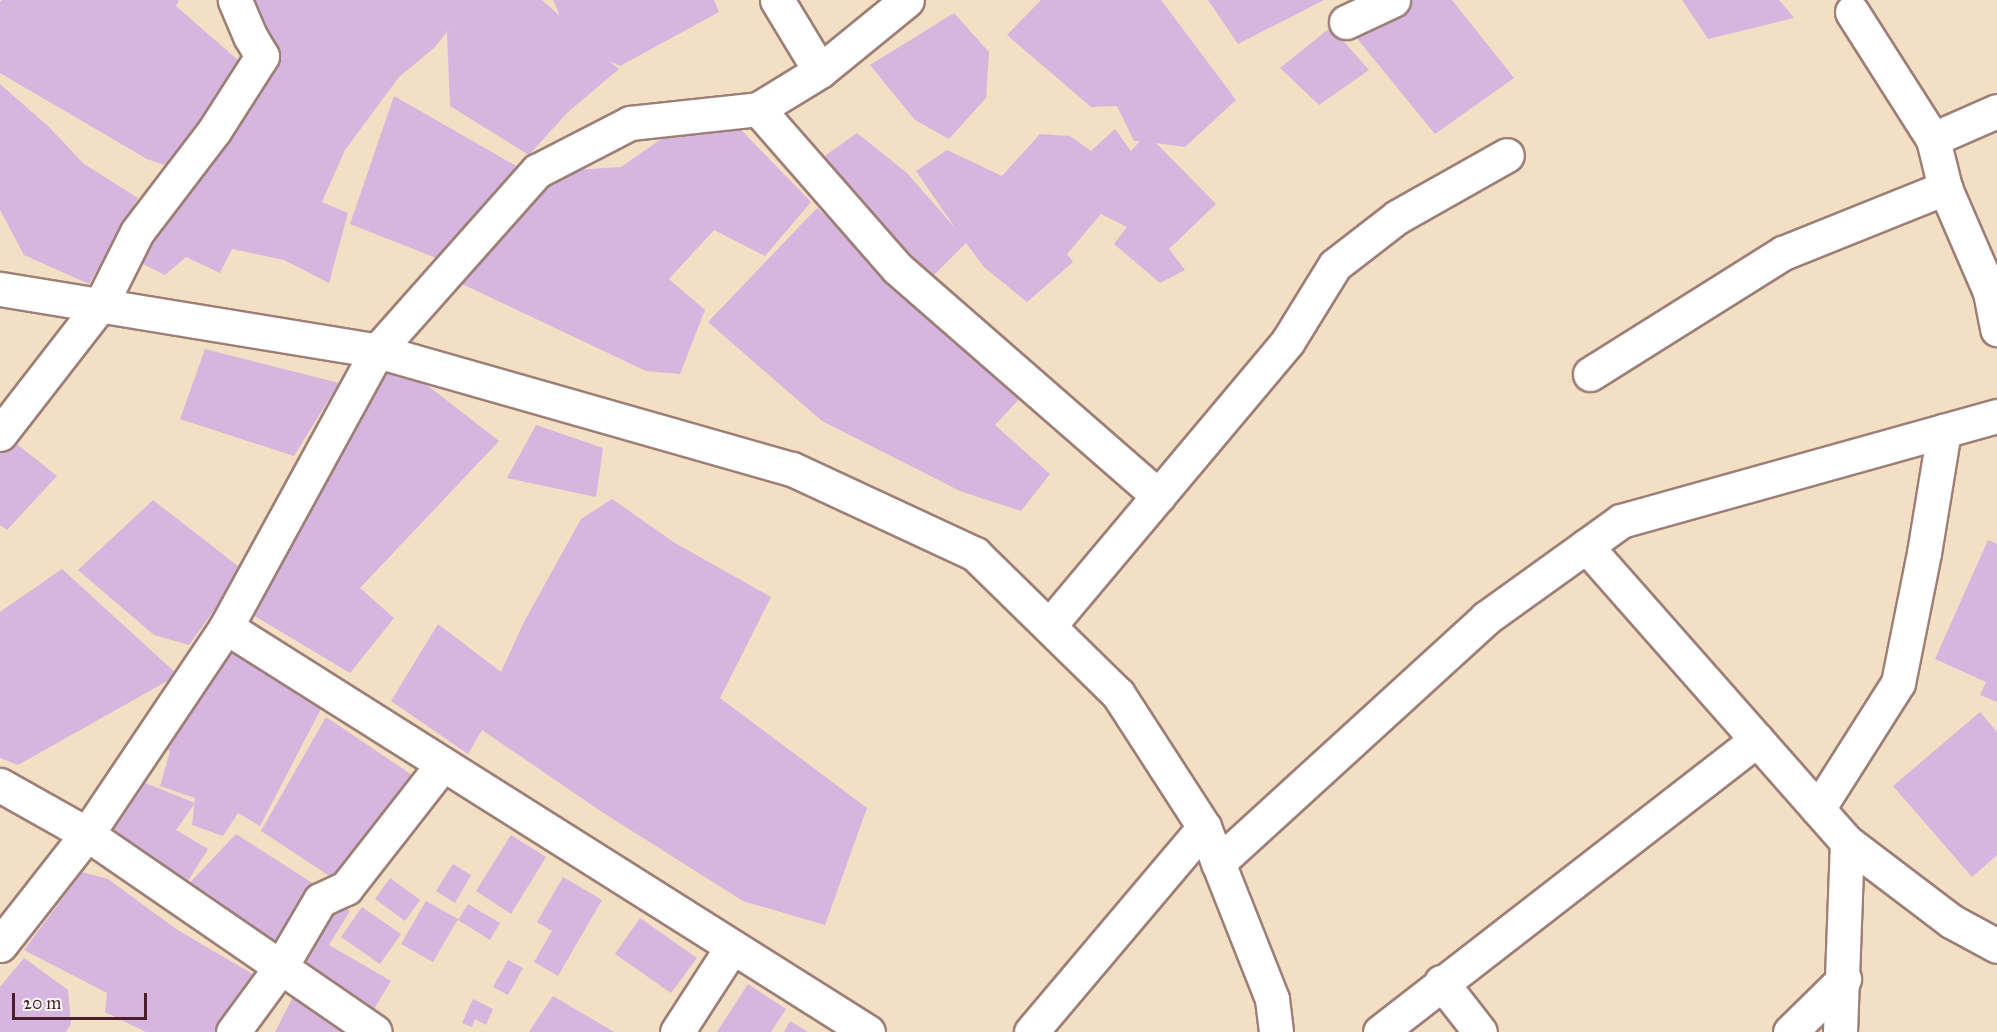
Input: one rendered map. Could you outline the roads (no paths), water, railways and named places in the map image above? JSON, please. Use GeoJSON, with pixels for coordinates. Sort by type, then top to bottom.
{"type":"FeatureCollection","features":[{"type":"Feature","properties":{"kind":"street"},"geometry":{"type":"LineString","coordinates":[[0,434],[101,304],[137,232],[214,132],[262,56],[250,36],[235,0]]}},
{"type":"Feature","properties":{"kind":"street"},"geometry":{"type":"LineString","coordinates":[[777,0],[820,71]]}},
{"type":"Feature","properties":{"kind":"street"},"geometry":{"type":"LineString","coordinates":[[0,945],[87,834],[226,627],[377,351],[537,171],[630,123],[758,109],[820,71],[907,0]]}},
{"type":"Feature","properties":{"kind":"street"},"geometry":{"type":"LineString","coordinates":[[1346,22],[1393,0]]}},
{"type":"Feature","properties":{"kind":"street"},"geometry":{"type":"LineString","coordinates":[[1858,4],[1933,139],[1946,188],[1990,292],[1997,329]]}},
{"type":"Feature","properties":{"kind":"street"},"geometry":{"type":"LineString","coordinates":[[758,109],[897,268],[1158,496]]}},
{"type":"Feature","properties":{"kind":"street"},"geometry":{"type":"LineString","coordinates":[[1933,139],[1997,111]]}},
{"type":"Feature","properties":{"kind":"street"},"geometry":{"type":"LineString","coordinates":[[1049,626],[1288,341],[1335,265],[1397,217],[1507,155]]}},
{"type":"Feature","properties":{"kind":"street"},"geometry":{"type":"LineString","coordinates":[[1590,374],[1782,253],[1946,188]]}},
{"type":"Feature","properties":{"kind":"street"},"geometry":{"type":"LineString","coordinates":[[0,289],[377,351],[792,469],[975,554],[1118,694],[1204,827],[1272,999],[1276,1032]]}},
{"type":"Feature","properties":{"kind":"street"},"geometry":{"type":"LineString","coordinates":[[1218,863],[1486,618],[1621,521],[1997,416]]}},
{"type":"Feature","properties":{"kind":"street"},"geometry":{"type":"LineString","coordinates":[[1818,809],[1898,684],[1924,553],[1944,431]]}},
{"type":"Feature","properties":{"kind":"street"},"geometry":{"type":"LineString","coordinates":[[1586,546],[1847,842],[1951,921],[1997,946]]}},
{"type":"Feature","properties":{"kind":"street"},"geometry":{"type":"LineString","coordinates":[[226,627],[868,1032]]}},
{"type":"Feature","properties":{"kind":"street"},"geometry":{"type":"LineString","coordinates":[[1380,1032],[1441,982],[1757,740]]}},
{"type":"Feature","properties":{"kind":"street"},"geometry":{"type":"LineString","coordinates":[[233,1032],[279,968],[320,900],[346,888],[443,764]]}},
{"type":"Feature","properties":{"kind":"street"},"geometry":{"type":"LineString","coordinates":[[0,785],[87,834],[375,1032]]}},
{"type":"Feature","properties":{"kind":"street"},"geometry":{"type":"LineString","coordinates":[[1031,1032],[1204,827]]}},
{"type":"Feature","properties":{"kind":"street"},"geometry":{"type":"LineString","coordinates":[[1840,1032],[1844,979],[1842,943],[1847,842]]}},
{"type":"Feature","properties":{"kind":"street"},"geometry":{"type":"LineString","coordinates":[[677,1032],[732,947]]}},
{"type":"Feature","properties":{"kind":"street"},"geometry":{"type":"LineString","coordinates":[[1790,1032],[1844,979]]}},
{"type":"Feature","properties":{"kind":"street"},"geometry":{"type":"LineString","coordinates":[[1441,982],[1480,1032]]}}]}
